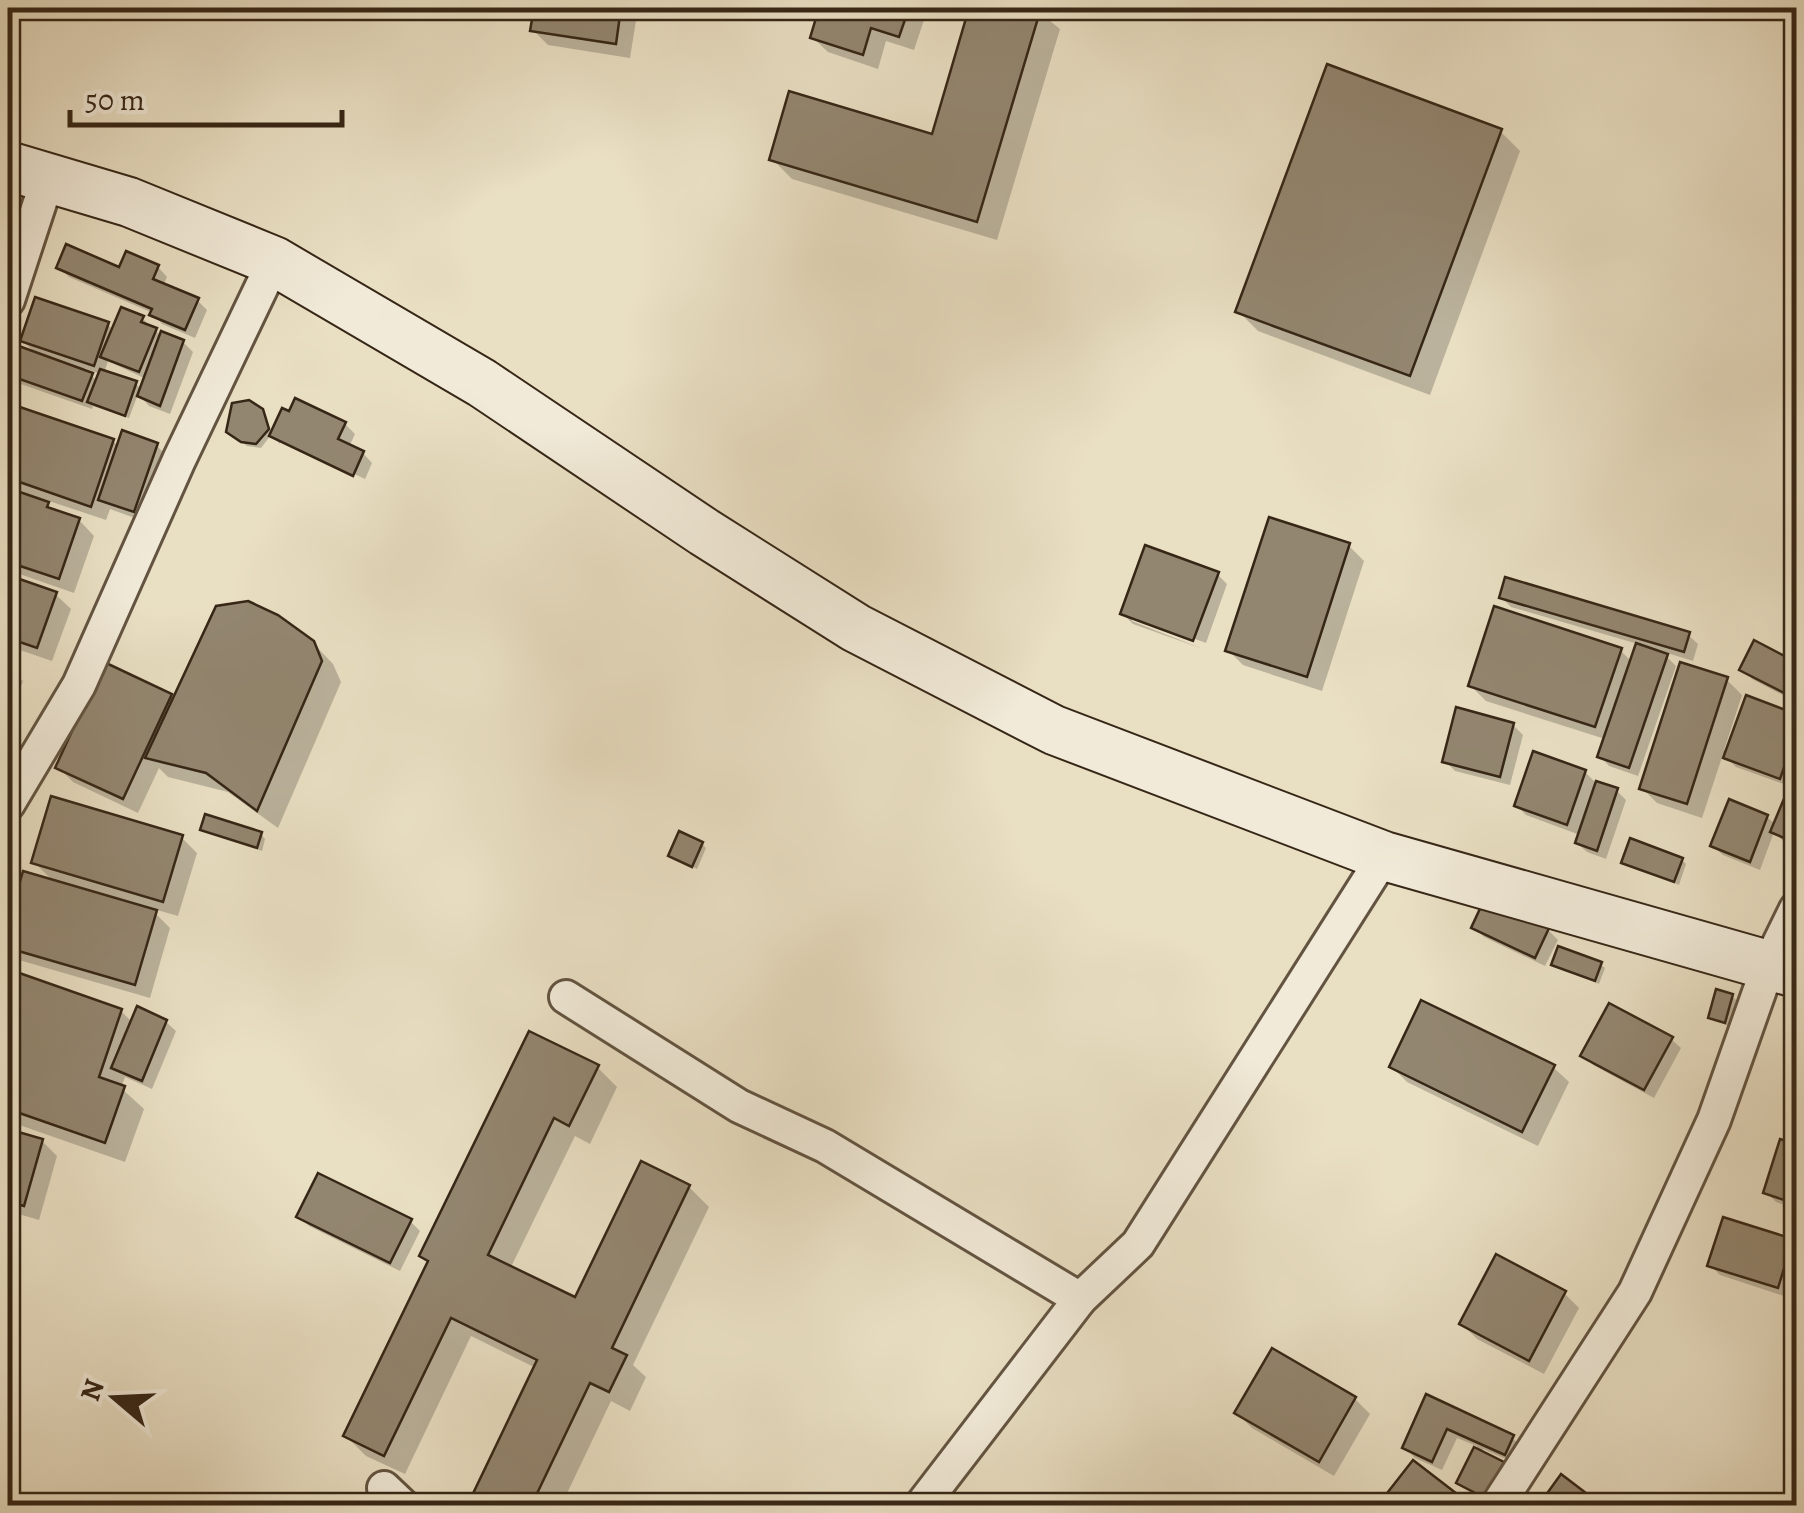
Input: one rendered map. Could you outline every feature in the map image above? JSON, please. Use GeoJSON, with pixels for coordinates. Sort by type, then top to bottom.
{"type":"FeatureCollection","features":[{"type":"Feature","properties":{"kind":"main road"},"geometry":{"type":"LineString","coordinates":[[28,172],[129,202],[274,261],[482,383],[856,628],[1054,730],[1384,856],[1783,968]]}},
{"type":"Feature","properties":{"kind":"street"},"geometry":{"type":"LineString","coordinates":[[8,300],[28,172]]}},
{"type":"Feature","properties":{"kind":"street"},"geometry":{"type":"LineString","coordinates":[[8,804],[80,685],[179,460],[274,261]]}},
{"type":"Feature","properties":{"kind":"street"},"geometry":{"type":"LineString","coordinates":[[921,1506],[1080,1299],[1138,1244],[1384,856]]}},
{"type":"Feature","properties":{"kind":"street"},"geometry":{"type":"LineString","coordinates":[[1497,1506],[1635,1292],[1783,968],[1796,909]]}},
{"type":"Feature","properties":{"kind":"street"},"geometry":{"type":"LineString","coordinates":[[566,996],[739,1106],[825,1146],[1080,1299]]}},
{"type":"Feature","properties":{"kind":"building"},"geometry":{"type":"Polygon","coordinates":[[[534,8],[621,8],[616,44],[530,31],[534,8]]]}},
{"type":"Feature","properties":{"kind":"building"},"geometry":{"type":"Polygon","coordinates":[[[819,8],[909,8],[899,37],[871,28],[863,55],[810,38],[819,8]]]}},
{"type":"Feature","properties":{"kind":"building"},"geometry":{"type":"Polygon","coordinates":[[[969,8],[1041,8],[977,222],[769,160],[789,91],[932,134],[969,8]]]}},
{"type":"Feature","properties":{"kind":"building"},"geometry":{"type":"Polygon","coordinates":[[[1327,64],[1502,129],[1410,376],[1235,312],[1327,64]]]}},
{"type":"Feature","properties":{"kind":"building"},"geometry":{"type":"Polygon","coordinates":[[[66,244],[119,267],[126,251],[159,265],[153,279],[199,298],[185,330],[149,315],[152,309],[56,268],[66,244]]]}},
{"type":"Feature","properties":{"kind":"building"},"geometry":{"type":"Polygon","coordinates":[[[35,297],[109,322],[94,366],[20,341],[35,297]]]}},
{"type":"Feature","properties":{"kind":"building"},"geometry":{"type":"Polygon","coordinates":[[[121,307],[144,316],[141,322],[157,328],[139,372],[100,357],[121,307]]]}},
{"type":"Feature","properties":{"kind":"building"},"geometry":{"type":"Polygon","coordinates":[[[161,331],[184,340],[160,406],[137,396],[161,331]]]}},
{"type":"Feature","properties":{"kind":"building"},"geometry":{"type":"Polygon","coordinates":[[[16,345],[93,373],[82,401],[8,375],[16,345]]]}},
{"type":"Feature","properties":{"kind":"building"},"geometry":{"type":"Polygon","coordinates":[[[100,369],[137,381],[125,416],[87,402],[100,369]]]}},
{"type":"Feature","properties":{"kind":"building"},"geometry":{"type":"Polygon","coordinates":[[[295,398],[346,422],[338,439],[364,451],[353,476],[269,436],[282,408],[289,411],[295,398]]]}},
{"type":"Feature","properties":{"kind":"building"},"geometry":{"type":"Polygon","coordinates":[[[249,400],[263,409],[269,429],[256,444],[241,442],[226,432],[232,403],[249,400]]]}},
{"type":"Feature","properties":{"kind":"building"},"geometry":{"type":"Polygon","coordinates":[[[11,404],[114,439],[91,507],[8,478],[11,404]]]}},
{"type":"Feature","properties":{"kind":"building"},"geometry":{"type":"Polygon","coordinates":[[[122,430],[158,443],[134,512],[98,500],[122,430]]]}},
{"type":"Feature","properties":{"kind":"building"},"geometry":{"type":"Polygon","coordinates":[[[8,488],[80,518],[59,579],[8,562],[8,488]]]}},
{"type":"Feature","properties":{"kind":"building"},"geometry":{"type":"Polygon","coordinates":[[[1269,517],[1350,543],[1307,677],[1225,651],[1269,517]]]}},
{"type":"Feature","properties":{"kind":"building"},"geometry":{"type":"Polygon","coordinates":[[[1145,545],[1219,572],[1193,641],[1120,614],[1145,545]]]}},
{"type":"Feature","properties":{"kind":"building"},"geometry":{"type":"Polygon","coordinates":[[[8,575],[57,592],[37,648],[8,638],[8,575]]]}},
{"type":"Feature","properties":{"kind":"building"},"geometry":{"type":"Polygon","coordinates":[[[1505,577],[1690,632],[1684,652],[1499,598],[1505,577]]]}},
{"type":"Feature","properties":{"kind":"building"},"geometry":{"type":"Polygon","coordinates":[[[248,601],[278,615],[314,641],[322,661],[257,811],[206,773],[145,758],[216,606],[248,601]]]}},
{"type":"Feature","properties":{"kind":"building"},"geometry":{"type":"Polygon","coordinates":[[[1494,606],[1622,648],[1595,727],[1468,686],[1494,606]]]}},
{"type":"Feature","properties":{"kind":"building"},"geometry":{"type":"Polygon","coordinates":[[[1754,640],[1796,662],[1796,699],[1739,670],[1754,640]]]}},
{"type":"Feature","properties":{"kind":"building"},"geometry":{"type":"Polygon","coordinates":[[[1636,643],[1668,654],[1629,768],[1597,757],[1636,643]]]}},
{"type":"Feature","properties":{"kind":"building"},"geometry":{"type":"Polygon","coordinates":[[[104,662],[172,694],[123,799],[55,768],[104,662]]]}},
{"type":"Feature","properties":{"kind":"building"},"geometry":{"type":"Polygon","coordinates":[[[1680,662],[1728,677],[1687,804],[1639,789],[1680,662]]]}},
{"type":"Feature","properties":{"kind":"building"},"geometry":{"type":"Polygon","coordinates":[[[1746,695],[1796,714],[1796,733],[1780,779],[1723,758],[1746,695]]]}},
{"type":"Feature","properties":{"kind":"building"},"geometry":{"type":"Polygon","coordinates":[[[1456,707],[1514,723],[1500,777],[1442,762],[1456,707]]]}},
{"type":"Feature","properties":{"kind":"building"},"geometry":{"type":"Polygon","coordinates":[[[1533,751],[1586,770],[1567,825],[1514,806],[1533,751]]]}},
{"type":"Feature","properties":{"kind":"building"},"geometry":{"type":"Polygon","coordinates":[[[1796,770],[1796,843],[1770,832],[1796,770]]]}},
{"type":"Feature","properties":{"kind":"building"},"geometry":{"type":"Polygon","coordinates":[[[1596,781],[1618,788],[1597,851],[1575,843],[1596,781]]]}},
{"type":"Feature","properties":{"kind":"building"},"geometry":{"type":"Polygon","coordinates":[[[51,796],[183,835],[163,902],[31,863],[51,796]]]}},
{"type":"Feature","properties":{"kind":"building"},"geometry":{"type":"Polygon","coordinates":[[[1729,799],[1768,815],[1750,862],[1710,846],[1729,799]]]}},
{"type":"Feature","properties":{"kind":"building"},"geometry":{"type":"Polygon","coordinates":[[[205,814],[262,832],[257,848],[200,830],[205,814]]]}},
{"type":"Feature","properties":{"kind":"building"},"geometry":{"type":"Polygon","coordinates":[[[679,831],[703,842],[692,867],[668,856],[679,831]]]}},
{"type":"Feature","properties":{"kind":"building"},"geometry":{"type":"Polygon","coordinates":[[[1630,838],[1683,858],[1674,882],[1621,863],[1630,838]]]}},
{"type":"Feature","properties":{"kind":"building"},"geometry":{"type":"Polygon","coordinates":[[[23,871],[157,910],[135,985],[8,948],[8,924],[23,871]]]}},
{"type":"Feature","properties":{"kind":"building"},"geometry":{"type":"Polygon","coordinates":[[[1485,898],[1549,928],[1535,958],[1471,928],[1485,898]]]}},
{"type":"Feature","properties":{"kind":"building"},"geometry":{"type":"Polygon","coordinates":[[[1558,946],[1602,962],[1595,981],[1551,965],[1558,946]]]}},
{"type":"Feature","properties":{"kind":"building"},"geometry":{"type":"Polygon","coordinates":[[[8,969],[122,1009],[99,1077],[125,1086],[105,1143],[8,1109],[8,969]]]}},
{"type":"Feature","properties":{"kind":"building"},"geometry":{"type":"Polygon","coordinates":[[[1716,989],[1733,994],[1725,1023],[1708,1018],[1716,989]]]}},
{"type":"Feature","properties":{"kind":"building"},"geometry":{"type":"Polygon","coordinates":[[[1421,1000],[1555,1065],[1522,1132],[1389,1067],[1421,1000]]]}},
{"type":"Feature","properties":{"kind":"building"},"geometry":{"type":"Polygon","coordinates":[[[1609,1003],[1673,1037],[1644,1090],[1580,1056],[1609,1003]]]}},
{"type":"Feature","properties":{"kind":"building"},"geometry":{"type":"Polygon","coordinates":[[[137,1006],[167,1020],[142,1081],[111,1068],[137,1006]]]}},
{"type":"Feature","properties":{"kind":"building"},"geometry":{"type":"Polygon","coordinates":[[[529,1031],[599,1065],[569,1126],[554,1118],[488,1255],[575,1297],[641,1161],[690,1185],[612,1348],[627,1355],[609,1392],[590,1383],[531,1506],[467,1506],[537,1360],[451,1318],[384,1456],[343,1436],[428,1261],[419,1256],[529,1031]]]}},
{"type":"Feature","properties":{"kind":"building"},"geometry":{"type":"Polygon","coordinates":[[[8,1129],[43,1139],[24,1206],[8,1202],[8,1129]]]}},
{"type":"Feature","properties":{"kind":"building"},"geometry":{"type":"Polygon","coordinates":[[[1780,1139],[1796,1144],[1796,1204],[1763,1193],[1780,1139]]]}},
{"type":"Feature","properties":{"kind":"building"},"geometry":{"type":"Polygon","coordinates":[[[318,1173],[412,1219],[390,1263],[296,1217],[318,1173]]]}},
{"type":"Feature","properties":{"kind":"building"},"geometry":{"type":"Polygon","coordinates":[[[1723,1217],[1793,1239],[1778,1288],[1707,1266],[1723,1217]]]}},
{"type":"Feature","properties":{"kind":"building"},"geometry":{"type":"Polygon","coordinates":[[[1496,1254],[1566,1291],[1529,1361],[1459,1324],[1496,1254]]]}},
{"type":"Feature","properties":{"kind":"building"},"geometry":{"type":"Polygon","coordinates":[[[1272,1348],[1356,1397],[1319,1462],[1234,1413],[1272,1348]]]}},
{"type":"Feature","properties":{"kind":"building"},"geometry":{"type":"Polygon","coordinates":[[[1426,1394],[1514,1435],[1505,1455],[1447,1429],[1432,1462],[1402,1448],[1426,1394]]]}},
{"type":"Feature","properties":{"kind":"building"},"geometry":{"type":"Polygon","coordinates":[[[1474,1447],[1504,1462],[1485,1498],[1456,1483],[1474,1447]]]}},
{"type":"Feature","properties":{"kind":"building"},"geometry":{"type":"Polygon","coordinates":[[[1413,1460],[1461,1497],[1454,1506],[1377,1506],[1413,1460]]]}},
{"type":"Feature","properties":{"kind":"building"},"geometry":{"type":"Polygon","coordinates":[[[1561,1474],[1603,1506],[1538,1506],[1561,1474]]]}}]}
